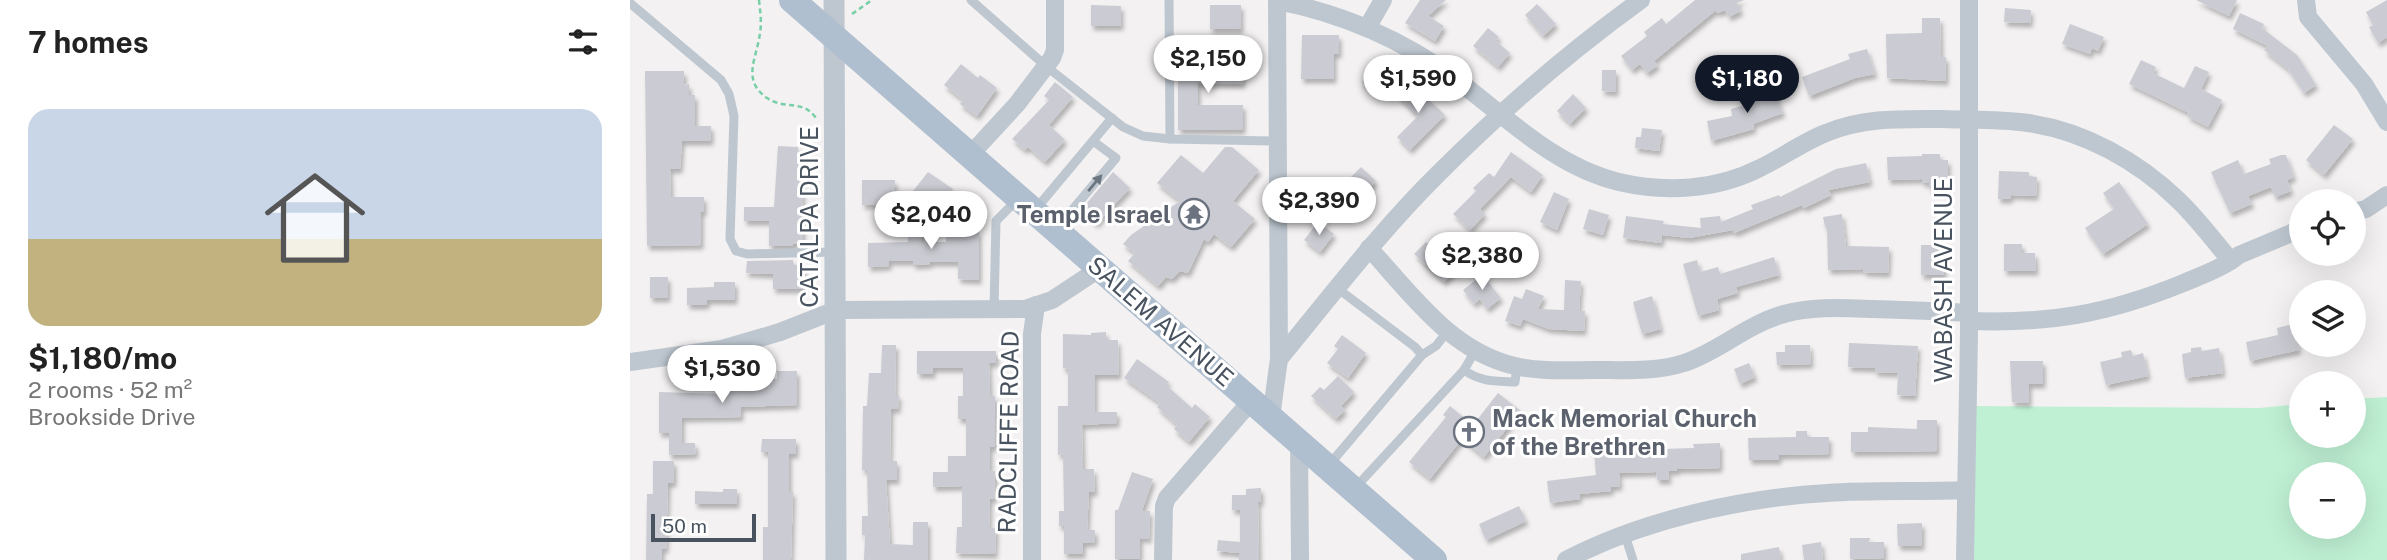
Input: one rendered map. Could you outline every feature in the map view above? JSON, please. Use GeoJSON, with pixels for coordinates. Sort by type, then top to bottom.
{"type":"FeatureCollection","features":[{"type":"Feature","properties":{"kind":"main road","name":"SALEM AVENUE"},"geometry":{"type":"LineString","coordinates":[[792,0],[1434,560]]}},
{"type":"Feature","properties":{"kind":"street","name":"CATALPA DRIVE"},"geometry":{"type":"LineString","coordinates":[[834,0],[836,560]]}},
{"type":"Feature","properties":{"kind":"street"},"geometry":{"type":"LineString","coordinates":[[970,155],[1047,67],[1055,50],[1055,0]]}},
{"type":"Feature","properties":{"kind":"street"},"geometry":{"type":"LineString","coordinates":[[1279,359],[1278,0],[1318,10],[1367,28],[1436,65],[1543,146],[1581,168],[1618,181],[1668,189],[1697,187],[1740,177],[1827,132],[1867,121],[1896,118],[1996,120],[2042,126],[2093,142],[2148,174],[2177,198],[2231,261]]}},
{"type":"Feature","properties":{"kind":"street"},"geometry":{"type":"LineString","coordinates":[[1367,28],[1383,0]]}},
{"type":"Feature","properties":{"kind":"street"},"geometry":{"type":"LineString","coordinates":[[1163,560],[1164,506],[1167,498],[1261,408],[1279,359],[1369,248],[1438,174],[1501,115],[1561,62],[1641,0]]}},
{"type":"Feature","properties":{"kind":"street","name":"WABASH AVENUE"},"geometry":{"type":"LineString","coordinates":[[1965,560],[1969,317],[1969,0]]}},
{"type":"Feature","properties":{"kind":"street"},"geometry":{"type":"LineString","coordinates":[[2307,8],[2364,84],[2387,122]]}},
{"type":"Feature","properties":{"kind":"street"},"geometry":{"type":"LineString","coordinates":[[2366,209],[2386,197]]}},
{"type":"Feature","properties":{"kind":"street"},"geometry":{"type":"LineString","coordinates":[[1369,248],[1447,332],[1475,351],[1517,366],[1630,370],[1670,366],[1700,356],[1758,323],[1783,314],[1817,309],[2039,321],[2113,309],[2176,286],[2289,234]]}},
{"type":"Feature","properties":{"kind":"street"},"geometry":{"type":"LineString","coordinates":[[630,362],[722,349],[780,332],[836,310],[1025,309],[1052,300],[1099,269]]}},
{"type":"Feature","properties":{"kind":"street","name":"RADCLIFFE ROAD"},"geometry":{"type":"LineString","coordinates":[[1031,560],[1032,334],[1036,305]]}},
{"type":"Feature","properties":{"kind":"street"},"geometry":{"type":"LineString","coordinates":[[1299,442],[1300,560]]}},
{"type":"Feature","properties":{"kind":"street"},"geometry":{"type":"LineString","coordinates":[[1566,560],[1661,523],[1770,499],[1868,491],[1966,489]]}},
{"type":"Feature","properties":{"kind":"lane"},"geometry":{"type":"LineString","coordinates":[[971,0],[1047,67],[1123,127],[1143,136],[1170,139],[1278,141]]}},
{"type":"Feature","properties":{"kind":"lane"},"geometry":{"type":"LineString","coordinates":[[1169,0],[1170,139]]}},
{"type":"Feature","properties":{"kind":"lane"},"geometry":{"type":"LineString","coordinates":[[630,3],[721,80],[729,94],[734,116],[730,239],[736,251],[747,254],[835,252]]}},
{"type":"Feature","properties":{"kind":"lane"},"geometry":{"type":"LineString","coordinates":[[994,309],[996,222],[1027,205],[1093,141],[1112,118]]}},
{"type":"Feature","properties":{"kind":"lane"},"geometry":{"type":"LineString","coordinates":[[1056,230],[1116,158],[1093,141]]}},
{"type":"Feature","properties":{"kind":"lane"},"geometry":{"type":"LineString","coordinates":[[1337,288],[1422,355]]}},
{"type":"Feature","properties":{"kind":"lane"},"geometry":{"type":"LineString","coordinates":[[1328,467],[1422,355],[1436,346],[1447,332]]}},
{"type":"Feature","properties":{"kind":"lane"},"geometry":{"type":"LineString","coordinates":[[1353,489],[1464,370],[1475,351]]}},
{"type":"Feature","properties":{"kind":"lane"},"geometry":{"type":"LineString","coordinates":[[1464,370],[1487,381],[1515,382],[1517,366]]}},
{"type":"Feature","properties":{"kind":"lane"},"geometry":{"type":"LineString","coordinates":[[1625,536],[1633,560]]}},
{"type":"Feature","properties":{"kind":"path"},"geometry":{"type":"LineString","coordinates":[[759,0],[760,33],[752,78],[758,92],[774,103],[803,105],[835,137]]}},
{"type":"Feature","properties":{"kind":"green space"},"geometry":{"type":"Polygon","coordinates":[[[2387,397],[2387,560],[1966,560],[1968,406],[2259,408],[2289,405],[2289,448],[2366,448],[2366,398],[2387,397]]]}},
{"type":"Feature","properties":{"kind":"building"},"geometry":{"type":"Polygon","coordinates":[[[1420,0],[1446,0],[1428,16],[1444,26],[1435,41],[1405,23],[1420,0]]]}},
{"type":"Feature","properties":{"kind":"building"},"geometry":{"type":"Polygon","coordinates":[[[1695,0],[1744,0],[1737,3],[1741,11],[1729,17],[1725,10],[1717,13],[1716,10],[1654,61],[1658,65],[1647,73],[1640,64],[1632,70],[1621,56],[1647,36],[1644,32],[1662,18],[1666,24],[1695,0]]]}},
{"type":"Feature","properties":{"kind":"building"},"geometry":{"type":"Polygon","coordinates":[[[2196,0],[2237,0],[2229,16],[2196,0]]]}},
{"type":"Feature","properties":{"kind":"building"},"geometry":{"type":"Polygon","coordinates":[[[2387,0],[2387,37],[2378,43],[2369,27],[2373,25],[2366,12],[2387,0]]]}},
{"type":"Feature","properties":{"kind":"building"},"geometry":{"type":"Polygon","coordinates":[[[1537,4],[1556,24],[1543,36],[1525,15],[1537,4]]]}},
{"type":"Feature","properties":{"kind":"building"},"geometry":{"type":"Polygon","coordinates":[[[1091,5],[1121,6],[1121,26],[1091,26],[1091,5]]]}},
{"type":"Feature","properties":{"kind":"building"},"geometry":{"type":"Polygon","coordinates":[[[1210,5],[1241,5],[1241,29],[1210,29],[1210,5]]]}},
{"type":"Feature","properties":{"kind":"building"},"geometry":{"type":"Polygon","coordinates":[[[2005,8],[2031,10],[2030,23],[2004,22],[2005,8]]]}},
{"type":"Feature","properties":{"kind":"building"},"geometry":{"type":"Polygon","coordinates":[[[2240,13],[2264,24],[2262,28],[2297,55],[2316,85],[2304,93],[2288,69],[2264,50],[2268,46],[2233,29],[2240,13]]]}},
{"type":"Feature","properties":{"kind":"building"},"geometry":{"type":"Polygon","coordinates":[[[1922,18],[1940,18],[1941,57],[1946,57],[1946,81],[1887,78],[1886,34],[1922,33],[1922,18]]]}},
{"type":"Feature","properties":{"kind":"building"},"geometry":{"type":"Polygon","coordinates":[[[2070,24],[2104,37],[2098,51],[2092,48],[2090,54],[2062,44],[2070,24]]]}},
{"type":"Feature","properties":{"kind":"building"},"geometry":{"type":"Polygon","coordinates":[[[1488,28],[1499,37],[1496,41],[1510,53],[1498,67],[1473,46],[1488,28]]]}},
{"type":"Feature","properties":{"kind":"building"},"geometry":{"type":"Polygon","coordinates":[[[1302,35],[1339,35],[1339,54],[1334,54],[1334,79],[1301,79],[1302,35]]]}},
{"type":"Feature","properties":{"kind":"building"},"geometry":{"type":"Polygon","coordinates":[[[1867,49],[1875,74],[1855,78],[1809,96],[1802,77],[1850,59],[1848,54],[1867,49]]]}},
{"type":"Feature","properties":{"kind":"building"},"geometry":{"type":"Polygon","coordinates":[[[1178,59],[1243,59],[1243,84],[1198,83],[1198,105],[1243,105],[1243,130],[1178,130],[1178,59]]]}},
{"type":"Feature","properties":{"kind":"building"},"geometry":{"type":"Polygon","coordinates":[[[2141,60],[2156,67],[2153,73],[2184,88],[2195,66],[2209,72],[2201,89],[2222,100],[2208,127],[2187,116],[2189,113],[2129,84],[2141,60]]]}},
{"type":"Feature","properties":{"kind":"building"},"geometry":{"type":"Polygon","coordinates":[[[1370,62],[1393,71],[1385,92],[1362,83],[1370,62]]]}},
{"type":"Feature","properties":{"kind":"building"},"geometry":{"type":"Polygon","coordinates":[[[961,64],[978,78],[980,75],[997,88],[977,116],[960,104],[963,100],[944,85],[961,64]]]}},
{"type":"Feature","properties":{"kind":"building"},"geometry":{"type":"Polygon","coordinates":[[[1602,70],[1616,70],[1616,92],[1602,91],[1602,70]]]}},
{"type":"Feature","properties":{"kind":"building"},"geometry":{"type":"Polygon","coordinates":[[[645,71],[684,71],[684,85],[689,84],[689,95],[695,95],[695,126],[711,126],[711,141],[682,141],[680,169],[670,169],[671,197],[704,197],[701,245],[647,246],[645,71]]]}},
{"type":"Feature","properties":{"kind":"building"},"geometry":{"type":"Polygon","coordinates":[[[1409,81],[1445,115],[1410,150],[1397,137],[1418,116],[1396,94],[1409,81]]]}},
{"type":"Feature","properties":{"kind":"building"},"geometry":{"type":"Polygon","coordinates":[[[1055,82],[1073,97],[1049,125],[1065,140],[1045,162],[1028,147],[1025,150],[1012,139],[1049,100],[1044,96],[1055,82]]]}},
{"type":"Feature","properties":{"kind":"building"},"geometry":{"type":"Polygon","coordinates":[[[1771,83],[1783,113],[1753,124],[1754,129],[1711,141],[1707,121],[1732,116],[1731,109],[1756,102],[1754,96],[1761,93],[1759,88],[1771,83]]]}},
{"type":"Feature","properties":{"kind":"building"},"geometry":{"type":"Polygon","coordinates":[[[1573,94],[1586,108],[1570,124],[1557,111],[1573,94]]]}},
{"type":"Feature","properties":{"kind":"building"},"geometry":{"type":"Polygon","coordinates":[[[2334,125],[2353,139],[2324,175],[2306,160],[2334,125]]]}},
{"type":"Feature","properties":{"kind":"building"},"geometry":{"type":"Polygon","coordinates":[[[1642,128],[1662,130],[1659,151],[1635,148],[1636,137],[1641,137],[1642,128]]]}},
{"type":"Feature","properties":{"kind":"building"},"geometry":{"type":"Polygon","coordinates":[[[778,146],[798,147],[798,154],[802,155],[803,244],[769,246],[769,221],[744,221],[744,207],[774,207],[778,146]]]}},
{"type":"Feature","properties":{"kind":"building","name":"Temple Israel"},"geometry":{"type":"Polygon","coordinates":[[[1225,147],[1232,147],[1259,170],[1233,201],[1255,219],[1231,247],[1214,234],[1208,242],[1204,239],[1188,273],[1180,271],[1172,279],[1166,277],[1158,286],[1128,261],[1135,253],[1123,244],[1131,235],[1180,201],[1157,183],[1181,155],[1203,173],[1225,147]]]}},
{"type":"Feature","properties":{"kind":"building"},"geometry":{"type":"Polygon","coordinates":[[[1511,152],[1543,175],[1531,192],[1511,177],[1480,209],[1485,214],[1470,230],[1453,214],[1476,191],[1473,188],[1489,173],[1494,177],[1511,152]]]}},
{"type":"Feature","properties":{"kind":"building"},"geometry":{"type":"Polygon","coordinates":[[[1940,154],[1940,160],[1948,160],[1948,187],[1929,188],[1929,182],[1922,183],[1922,179],[1888,180],[1887,157],[1940,154]]]}},
{"type":"Feature","properties":{"kind":"building"},"geometry":{"type":"Polygon","coordinates":[[[2286,155],[2294,177],[2287,180],[2289,192],[2275,197],[2271,187],[2248,196],[2252,204],[2230,213],[2211,172],[2238,160],[2244,174],[2271,164],[2269,159],[2286,155]]]}},
{"type":"Feature","properties":{"kind":"building"},"geometry":{"type":"Polygon","coordinates":[[[1866,163],[1870,182],[1828,190],[1831,195],[1804,208],[1802,205],[1734,233],[1733,230],[1689,238],[1662,235],[1661,243],[1623,238],[1626,216],[1701,228],[1700,218],[1720,216],[1721,222],[1753,209],[1751,205],[1779,195],[1780,197],[1836,169],[1866,163]]]}},
{"type":"Feature","properties":{"kind":"building"},"geometry":{"type":"Polygon","coordinates":[[[1361,167],[1376,181],[1360,197],[1345,183],[1361,167]]]}},
{"type":"Feature","properties":{"kind":"building"},"geometry":{"type":"Polygon","coordinates":[[[1999,171],[2029,172],[2029,176],[2037,177],[2036,196],[2011,195],[2010,199],[1998,199],[1999,171]]]}},
{"type":"Feature","properties":{"kind":"building"},"geometry":{"type":"Polygon","coordinates":[[[928,172],[953,189],[937,209],[913,191],[928,172]]]}},
{"type":"Feature","properties":{"kind":"building"},"geometry":{"type":"Polygon","coordinates":[[[1113,172],[1130,188],[1096,224],[1081,210],[1113,172]]]}},
{"type":"Feature","properties":{"kind":"building"},"geometry":{"type":"Polygon","coordinates":[[[862,180],[895,180],[895,204],[862,205],[862,180]]]}},
{"type":"Feature","properties":{"kind":"building"},"geometry":{"type":"Polygon","coordinates":[[[2119,182],[2148,224],[2103,254],[2085,228],[2114,209],[2103,193],[2119,182]]]}},
{"type":"Feature","properties":{"kind":"building"},"geometry":{"type":"Polygon","coordinates":[[[1554,192],[1569,199],[1557,230],[1540,222],[1554,192]]]}},
{"type":"Feature","properties":{"kind":"building"},"geometry":{"type":"Polygon","coordinates":[[[1589,209],[1609,215],[1603,235],[1583,229],[1589,209]]]}},
{"type":"Feature","properties":{"kind":"building"},"geometry":{"type":"Polygon","coordinates":[[[1842,214],[1846,246],[1889,247],[1888,273],[1863,272],[1864,269],[1828,270],[1827,227],[1823,217],[1842,214]]]}},
{"type":"Feature","properties":{"kind":"building"},"geometry":{"type":"Polygon","coordinates":[[[908,219],[922,219],[922,242],[946,242],[946,237],[958,237],[958,230],[979,231],[979,280],[958,279],[958,262],[913,265],[913,261],[889,261],[889,266],[868,267],[868,243],[908,242],[908,219]]]}},
{"type":"Feature","properties":{"kind":"building"},"geometry":{"type":"Polygon","coordinates":[[[1318,222],[1334,234],[1320,252],[1304,240],[1318,222]]]}},
{"type":"Feature","properties":{"kind":"building"},"geometry":{"type":"Polygon","coordinates":[[[1426,242],[1455,270],[1444,282],[1414,254],[1426,242]]]}},
{"type":"Feature","properties":{"kind":"building"},"geometry":{"type":"Polygon","coordinates":[[[2004,244],[2022,244],[2022,253],[2035,253],[2036,271],[2004,271],[2004,244]]]}},
{"type":"Feature","properties":{"kind":"building"},"geometry":{"type":"Polygon","coordinates":[[[1921,245],[1944,245],[1944,275],[1921,275],[1921,245]]]}},
{"type":"Feature","properties":{"kind":"building"},"geometry":{"type":"Polygon","coordinates":[[[1774,257],[1779,275],[1736,287],[1738,293],[1717,299],[1719,310],[1698,316],[1683,264],[1697,260],[1700,272],[1718,267],[1720,274],[1774,257]]]}},
{"type":"Feature","properties":{"kind":"building"},"geometry":{"type":"Polygon","coordinates":[[[793,260],[794,265],[804,265],[804,289],[773,289],[773,274],[746,273],[747,261],[793,260]]]}},
{"type":"Feature","properties":{"kind":"building"},"geometry":{"type":"Polygon","coordinates":[[[1482,275],[1501,298],[1487,309],[1480,299],[1474,304],[1463,290],[1482,275]]]}},
{"type":"Feature","properties":{"kind":"building"},"geometry":{"type":"Polygon","coordinates":[[[650,277],[668,277],[668,298],[650,298],[650,277]]]}},
{"type":"Feature","properties":{"kind":"building"},"geometry":{"type":"Polygon","coordinates":[[[1565,280],[1581,281],[1579,311],[1585,311],[1584,331],[1549,329],[1523,319],[1520,326],[1505,321],[1514,296],[1522,299],[1526,289],[1544,296],[1538,309],[1564,310],[1565,280]]]}},
{"type":"Feature","properties":{"kind":"building"},"geometry":{"type":"Polygon","coordinates":[[[714,282],[735,282],[735,300],[707,300],[707,305],[687,305],[687,288],[714,287],[714,282]]]}},
{"type":"Feature","properties":{"kind":"building"},"geometry":{"type":"Polygon","coordinates":[[[1652,296],[1661,329],[1642,334],[1633,302],[1652,296]]]}},
{"type":"Feature","properties":{"kind":"building"},"geometry":{"type":"Polygon","coordinates":[[[2289,325],[2289,352],[2250,361],[2246,342],[2278,335],[2277,328],[2289,325]]]}},
{"type":"Feature","properties":{"kind":"building"},"geometry":{"type":"Polygon","coordinates":[[[1106,332],[1106,340],[1118,340],[1119,375],[1095,375],[1095,412],[1117,412],[1117,423],[1082,425],[1083,469],[1094,469],[1095,492],[1089,492],[1087,530],[1095,530],[1095,542],[1083,543],[1083,554],[1064,554],[1064,526],[1059,526],[1059,511],[1064,511],[1063,454],[1058,455],[1058,406],[1068,406],[1068,369],[1063,368],[1063,334],[1091,335],[1106,332]]]}},
{"type":"Feature","properties":{"kind":"building"},"geometry":{"type":"Polygon","coordinates":[[[1342,335],[1366,353],[1348,378],[1327,363],[1338,349],[1334,346],[1342,335]]]}},
{"type":"Feature","properties":{"kind":"building"},"geometry":{"type":"Polygon","coordinates":[[[1849,343],[1918,346],[1915,396],[1897,395],[1898,373],[1875,372],[1875,368],[1848,367],[1849,343]]]}},
{"type":"Feature","properties":{"kind":"building"},"geometry":{"type":"Polygon","coordinates":[[[882,345],[896,345],[895,395],[899,395],[898,409],[891,409],[890,461],[897,461],[897,480],[886,480],[890,544],[913,545],[913,522],[928,522],[928,560],[864,560],[865,535],[862,535],[862,516],[868,516],[867,470],[862,470],[863,406],[867,406],[869,373],[881,373],[882,345]]]}},
{"type":"Feature","properties":{"kind":"building"},"geometry":{"type":"Polygon","coordinates":[[[1785,345],[1810,345],[1811,364],[1777,365],[1776,352],[1785,352],[1785,345]]]}},
{"type":"Feature","properties":{"kind":"building"},"geometry":{"type":"Polygon","coordinates":[[[2201,347],[2202,351],[2219,348],[2223,373],[2185,378],[2182,354],[2191,352],[2191,348],[2201,347]]]}},
{"type":"Feature","properties":{"kind":"building"},"geometry":{"type":"Polygon","coordinates":[[[2131,350],[2133,356],[2143,353],[2148,376],[2106,385],[2100,362],[2122,357],[2121,352],[2131,350]]]}},
{"type":"Feature","properties":{"kind":"building"},"geometry":{"type":"Polygon","coordinates":[[[917,351],[996,351],[996,363],[989,363],[990,396],[995,396],[995,447],[990,447],[990,470],[995,471],[989,528],[996,528],[995,554],[956,553],[957,527],[962,527],[962,486],[933,487],[933,472],[948,472],[948,456],[966,456],[966,419],[958,419],[958,396],[963,396],[963,368],[933,368],[933,374],[917,374],[917,351]]]}},
{"type":"Feature","properties":{"kind":"building"},"geometry":{"type":"Polygon","coordinates":[[[1137,359],[1169,382],[1166,385],[1192,408],[1195,404],[1210,417],[1189,442],[1174,429],[1177,425],[1157,407],[1160,403],[1124,378],[1137,359]]]}},
{"type":"Feature","properties":{"kind":"building"},"geometry":{"type":"Polygon","coordinates":[[[2010,361],[2043,361],[2043,384],[2029,384],[2029,403],[2012,402],[2010,361]]]}},
{"type":"Feature","properties":{"kind":"building"},"geometry":{"type":"Polygon","coordinates":[[[1749,363],[1755,377],[1740,384],[1734,369],[1749,363]]]}},
{"type":"Feature","properties":{"kind":"building"},"geometry":{"type":"Polygon","coordinates":[[[777,371],[797,371],[797,405],[741,407],[741,417],[682,418],[682,443],[695,443],[696,454],[669,455],[669,433],[659,433],[659,392],[721,394],[721,383],[746,383],[746,379],[777,379],[777,371]]]}},
{"type":"Feature","properties":{"kind":"building"},"geometry":{"type":"Polygon","coordinates":[[[1338,376],[1354,392],[1341,406],[1345,410],[1336,419],[1311,396],[1320,387],[1324,390],[1338,376]]]}},
{"type":"Feature","properties":{"kind":"building","name":"Mack Memorial Church of the Brethren"},"geometry":{"type":"Polygon","coordinates":[[[1498,393],[1521,411],[1484,457],[1462,439],[1430,479],[1409,462],[1446,417],[1443,415],[1450,406],[1473,425],[1498,393]]]}},
{"type":"Feature","properties":{"kind":"building"},"geometry":{"type":"Polygon","coordinates":[[[1917,420],[1937,420],[1937,451],[1851,452],[1851,432],[1868,432],[1868,427],[1917,429],[1917,420]]]}},
{"type":"Feature","properties":{"kind":"building"},"geometry":{"type":"Polygon","coordinates":[[[1796,431],[1807,431],[1807,437],[1829,437],[1829,454],[1779,455],[1779,460],[1749,460],[1748,438],[1796,437],[1796,431]]]}},
{"type":"Feature","properties":{"kind":"building"},"geometry":{"type":"Polygon","coordinates":[[[762,439],[796,439],[796,454],[789,454],[789,492],[793,492],[791,560],[763,560],[763,527],[768,527],[768,452],[761,452],[762,439]]]}},
{"type":"Feature","properties":{"kind":"building"},"geometry":{"type":"Polygon","coordinates":[[[1720,443],[1720,468],[1668,471],[1669,480],[1657,480],[1656,472],[1619,473],[1620,486],[1611,487],[1611,491],[1579,494],[1580,499],[1550,503],[1547,481],[1596,475],[1594,451],[1694,448],[1693,444],[1720,443]]]}},
{"type":"Feature","properties":{"kind":"building"},"geometry":{"type":"Polygon","coordinates":[[[653,461],[674,461],[674,483],[668,483],[666,549],[662,549],[662,560],[646,560],[647,494],[653,494],[653,461]]]}},
{"type":"Feature","properties":{"kind":"building"},"geometry":{"type":"Polygon","coordinates":[[[1132,472],[1153,479],[1142,511],[1150,511],[1149,539],[1140,538],[1140,559],[1115,559],[1115,510],[1118,510],[1132,472]]]}},
{"type":"Feature","properties":{"kind":"building"},"geometry":{"type":"Polygon","coordinates":[[[1261,488],[1261,502],[1258,502],[1259,560],[1239,560],[1239,553],[1217,551],[1218,540],[1240,542],[1240,510],[1232,510],[1232,495],[1246,495],[1246,489],[1261,488]]]}},
{"type":"Feature","properties":{"kind":"building"},"geometry":{"type":"Polygon","coordinates":[[[723,489],[737,489],[737,504],[695,504],[695,491],[723,492],[723,489]]]}},
{"type":"Feature","properties":{"kind":"building"},"geometry":{"type":"Polygon","coordinates":[[[1519,506],[1526,521],[1486,540],[1479,524],[1519,506]]]}},
{"type":"Feature","properties":{"kind":"building"},"geometry":{"type":"Polygon","coordinates":[[[1922,523],[1922,546],[1898,546],[1897,524],[1922,523]]]}},
{"type":"Feature","properties":{"kind":"building"},"geometry":{"type":"Polygon","coordinates":[[[1850,538],[1870,538],[1869,542],[1884,542],[1884,558],[1850,559],[1850,538]]]}},
{"type":"Feature","properties":{"kind":"building"},"geometry":{"type":"Polygon","coordinates":[[[1821,542],[1823,560],[1804,560],[1802,545],[1821,542]]]}},
{"type":"Feature","properties":{"kind":"building"},"geometry":{"type":"Polygon","coordinates":[[[1779,547],[1781,560],[1741,560],[1741,554],[1779,547]]]}},
{"type":"Feature","properties":{"kind":"place","name":"Temple Israel"},"geometry":{"type":"Point","coordinates":[1194,214]}},
{"type":"Feature","properties":{"kind":"place","name":"Mack Memorial Church of the Brethren"},"geometry":{"type":"Point","coordinates":[1469,432]}}]}
